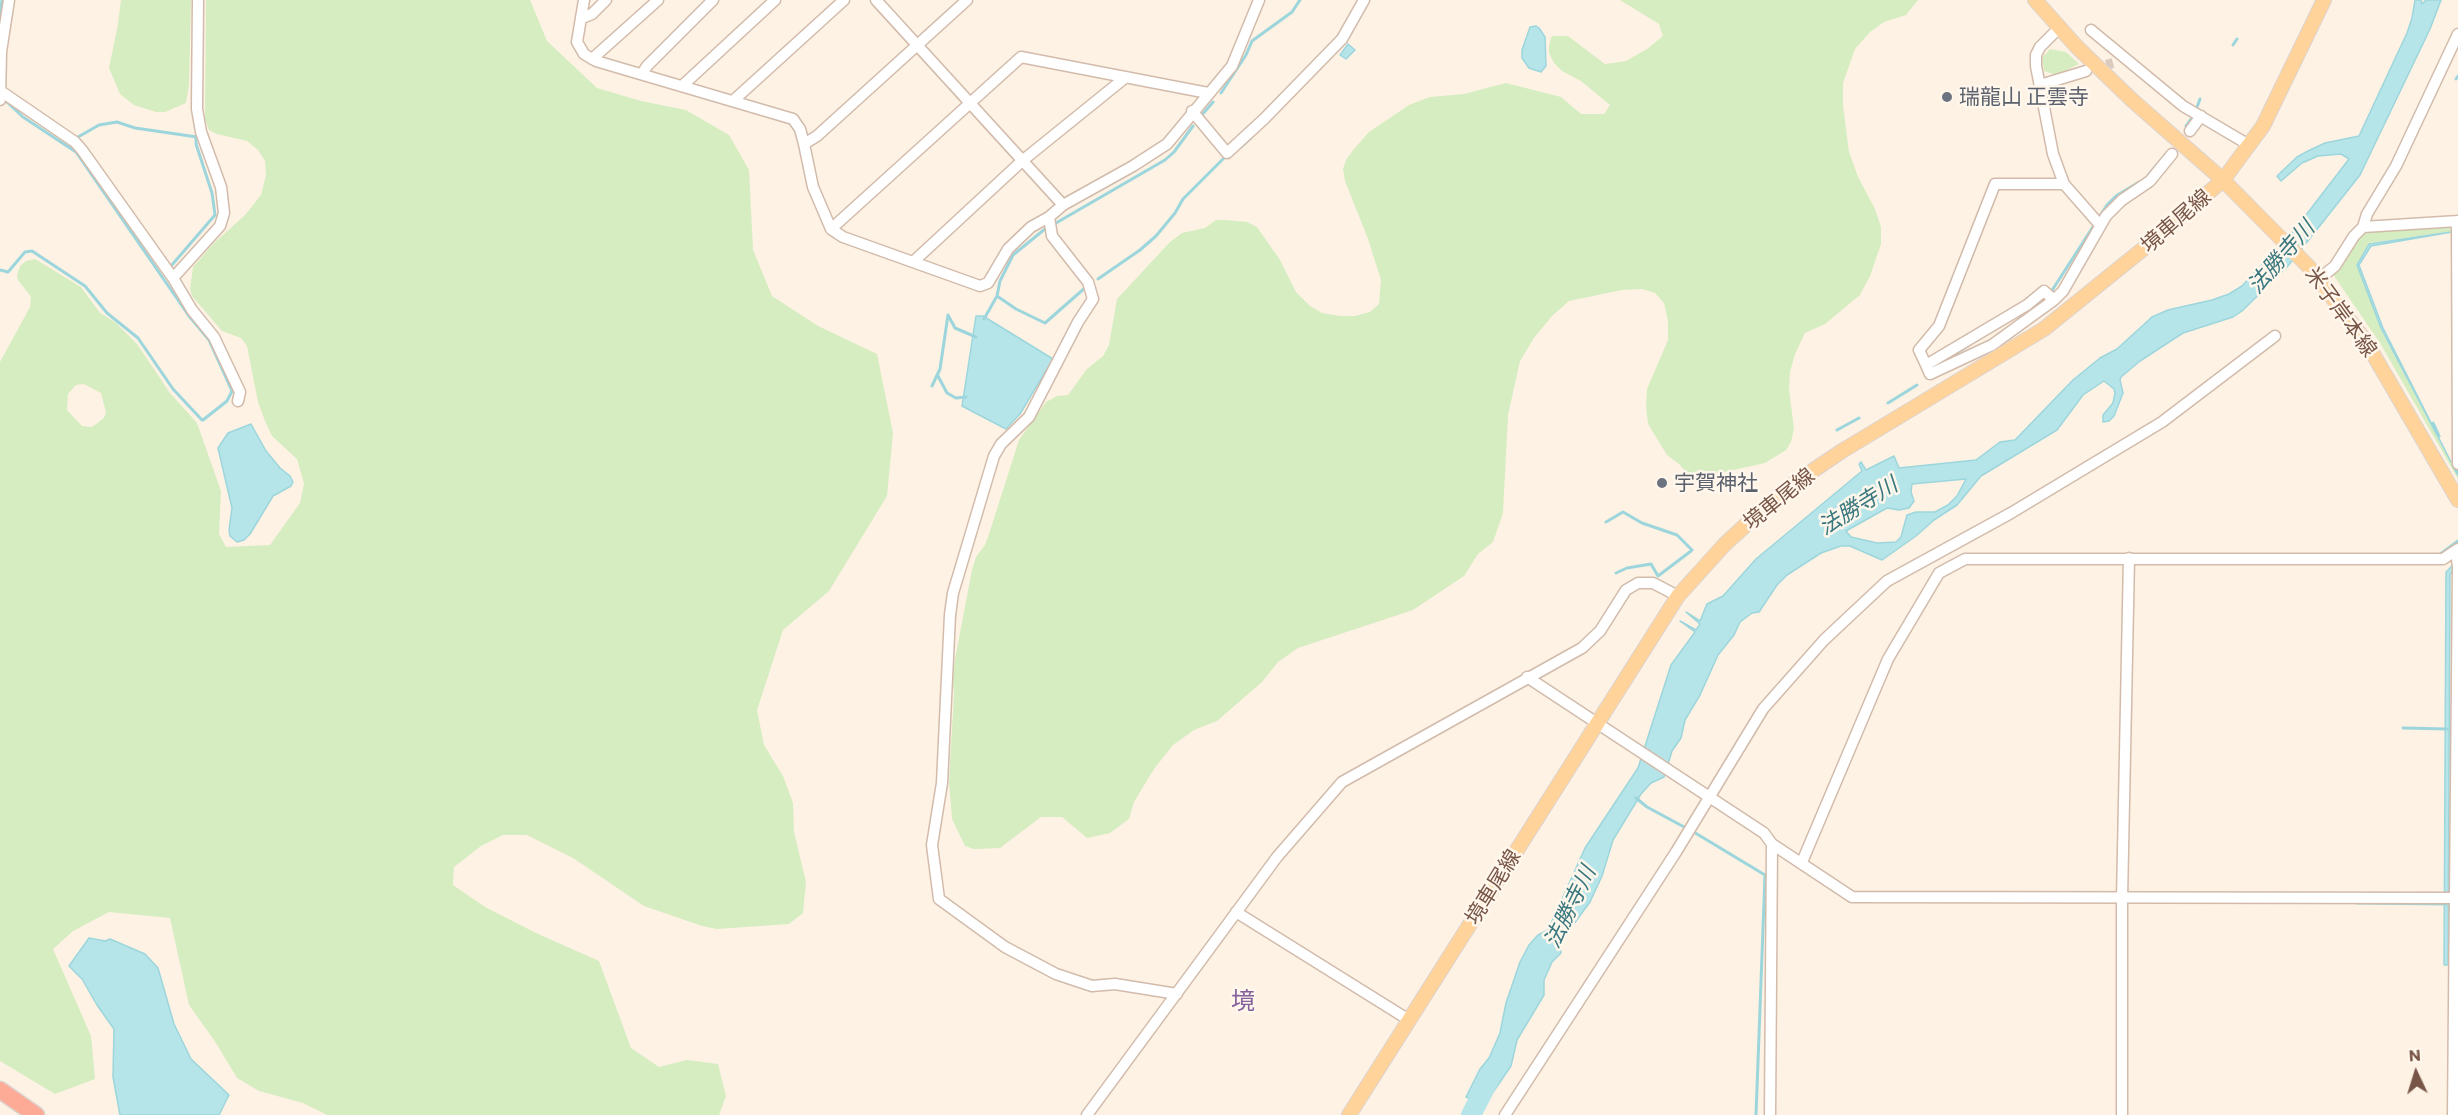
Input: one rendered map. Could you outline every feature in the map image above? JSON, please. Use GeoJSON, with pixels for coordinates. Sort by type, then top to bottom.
{"type":"FeatureCollection","features":[{"type":"Feature","properties":{"kind":"highway"},"geometry":{"type":"LineString","coordinates":[[0,1090],[36,1115]]}},
{"type":"Feature","properties":{"kind":"main road","name":"米子岸本線"},"geometry":{"type":"LineString","coordinates":[[2035,0],[2059,28],[2132,100],[2223,180],[2310,267],[2366,342],[2458,500]]}},
{"type":"Feature","properties":{"kind":"main road","name":"境車尾線"},"geometry":{"type":"LineString","coordinates":[[1349,1115],[1678,596],[1725,544],[1784,490],[1842,451],[2044,329],[2223,180],[2263,126],[2324,0]]}},
{"type":"Feature","properties":{"kind":"street"},"geometry":{"type":"LineString","coordinates":[[9,0],[1,52],[1,96],[75,142],[82,150],[173,278],[192,310],[214,337],[240,392],[238,401]]}},
{"type":"Feature","properties":{"kind":"street"},"geometry":{"type":"LineString","coordinates":[[173,278],[220,226],[224,213],[221,188],[201,132],[197,109],[198,0]]}},
{"type":"Feature","properties":{"kind":"street"},"geometry":{"type":"LineString","coordinates":[[584,0],[577,42],[584,54],[592,59],[793,119],[800,129],[813,187],[831,229],[843,237],[972,284],[985,285],[1008,249],[1031,227],[1049,217],[1063,205],[1156,153],[1167,144],[1192,111],[1208,93],[1217,87],[1232,66],[1259,0]]}},
{"type":"Feature","properties":{"kind":"street"},"geometry":{"type":"LineString","coordinates":[[582,18],[591,14],[606,0]]}},
{"type":"Feature","properties":{"kind":"street"},"geometry":{"type":"LineString","coordinates":[[592,59],[658,0]]}},
{"type":"Feature","properties":{"kind":"street"},"geometry":{"type":"LineString","coordinates":[[642,74],[647,66],[713,0]]}},
{"type":"Feature","properties":{"kind":"street"},"geometry":{"type":"LineString","coordinates":[[682,86],[775,0]]}},
{"type":"Feature","properties":{"kind":"street"},"geometry":{"type":"LineString","coordinates":[[734,100],[844,0]]}},
{"type":"Feature","properties":{"kind":"street"},"geometry":{"type":"LineString","coordinates":[[876,0],[1063,205]]}},
{"type":"Feature","properties":{"kind":"street"},"geometry":{"type":"LineString","coordinates":[[804,144],[817,136],[915,45],[968,0]]}},
{"type":"Feature","properties":{"kind":"street"},"geometry":{"type":"LineString","coordinates":[[1192,111],[1227,153],[1264,119],[1342,39],[1364,0]]}},
{"type":"Feature","properties":{"kind":"street"},"geometry":{"type":"LineString","coordinates":[[2059,28],[2040,47],[2036,55],[2053,154],[2064,184],[2098,222]]}},
{"type":"Feature","properties":{"kind":"street"},"geometry":{"type":"LineString","coordinates":[[2091,30],[2183,106],[2249,145]]}},
{"type":"Feature","properties":{"kind":"street"},"geometry":{"type":"LineString","coordinates":[[2319,279],[2336,266],[2354,236],[2363,227],[2367,214],[2396,166],[2458,34]]}},
{"type":"Feature","properties":{"kind":"street"},"geometry":{"type":"LineString","coordinates":[[831,229],[1021,57],[1208,93]]}},
{"type":"Feature","properties":{"kind":"street"},"geometry":{"type":"LineString","coordinates":[[2113,63],[2125,58]]}},
{"type":"Feature","properties":{"kind":"street"},"geometry":{"type":"LineString","coordinates":[[2040,85],[2086,71]]}},
{"type":"Feature","properties":{"kind":"street"},"geometry":{"type":"LineString","coordinates":[[913,262],[1022,161],[1126,77]]}},
{"type":"Feature","properties":{"kind":"street"},"geometry":{"type":"LineString","coordinates":[[2190,131],[2201,116]]}},
{"type":"Feature","properties":{"kind":"street"},"geometry":{"type":"LineString","coordinates":[[2064,184],[1995,184],[1939,326],[1918,350],[1930,374],[1992,345],[2051,296],[2063,291],[2098,222],[2122,200],[2150,181],[2172,154]]}},
{"type":"Feature","properties":{"kind":"street"},"geometry":{"type":"LineString","coordinates":[[1049,217],[1052,236],[1088,282],[1093,299],[1078,322],[1029,417],[1001,444],[993,456],[953,593],[942,783],[932,845],[937,887],[939,899],[948,906],[1005,947],[1056,974],[1092,986],[1115,984],[1177,994]]}},
{"type":"Feature","properties":{"kind":"street"},"geometry":{"type":"LineString","coordinates":[[2363,227],[2457,226],[2458,464]]}},
{"type":"Feature","properties":{"kind":"street"},"geometry":{"type":"LineString","coordinates":[[1926,365],[2027,305],[2044,291],[2051,296]]}},
{"type":"Feature","properties":{"kind":"street"},"geometry":{"type":"LineString","coordinates":[[1505,1115],[1704,795],[1763,709],[1824,640],[1887,581],[2011,513],[2162,422],[2275,336]]}},
{"type":"Feature","properties":{"kind":"street"},"geometry":{"type":"LineString","coordinates":[[1802,862],[1888,658],[1939,573],[1965,559],[2443,559],[2457,553],[2457,898],[2453,1115]]}},
{"type":"Feature","properties":{"kind":"street"},"geometry":{"type":"LineString","coordinates":[[2122,1115],[2122,899],[2129,558]]}},
{"type":"Feature","properties":{"kind":"street"},"geometry":{"type":"LineString","coordinates":[[1087,1115],[1277,857],[1342,782],[1582,648],[1600,631],[1626,590],[1638,583],[1653,583],[1678,596]]}},
{"type":"Feature","properties":{"kind":"street"},"geometry":{"type":"LineString","coordinates":[[1527,677],[1764,833],[1772,844],[1852,897],[2457,898]]}},
{"type":"Feature","properties":{"kind":"street"},"geometry":{"type":"LineString","coordinates":[[1770,1115],[1772,844]]}},
{"type":"Feature","properties":{"kind":"street"},"geometry":{"type":"LineString","coordinates":[[1236,912],[1409,1020]]}},
{"type":"Feature","properties":{"kind":"green space"},"geometry":{"type":"Polygon","coordinates":[[[121,0],[191,0],[189,85],[186,103],[165,112],[156,112],[134,105],[120,94],[109,68],[121,0]]]}},
{"type":"Feature","properties":{"kind":"green space"},"geometry":{"type":"Polygon","coordinates":[[[206,0],[530,0],[547,41],[597,88],[641,101],[686,110],[729,135],[749,170],[753,250],[772,296],[818,326],[877,354],[893,433],[887,496],[829,591],[783,630],[757,710],[764,745],[783,776],[793,803],[794,832],[806,882],[803,913],[789,924],[717,929],[702,926],[644,906],[573,858],[527,835],[503,835],[481,846],[454,867],[453,885],[485,907],[599,961],[631,1048],[659,1067],[687,1060],[718,1064],[726,1096],[719,1115],[327,1115],[303,1103],[259,1091],[237,1078],[189,1005],[170,918],[109,912],[73,931],[53,949],[91,1036],[95,1079],[55,1094],[0,1061],[0,362],[30,307],[31,297],[18,280],[20,266],[26,261],[35,259],[81,287],[100,313],[115,322],[137,344],[170,393],[197,423],[221,491],[219,534],[226,547],[270,545],[300,503],[304,484],[297,459],[272,436],[265,421],[258,402],[247,346],[241,338],[222,331],[192,296],[190,289],[193,267],[213,244],[245,215],[261,195],[266,175],[265,161],[258,150],[247,141],[209,130],[205,119],[206,0]],[[84,384],[76,385],[68,394],[67,410],[82,426],[92,427],[104,418],[106,412],[101,393],[84,384]]]}},
{"type":"Feature","properties":{"kind":"green space"},"geometry":{"type":"Polygon","coordinates":[[[1620,0],[1918,0],[1906,15],[1884,22],[1870,32],[1855,49],[1843,83],[1843,106],[1849,152],[1858,177],[1875,209],[1881,227],[1881,244],[1870,276],[1860,295],[1825,324],[1805,333],[1795,354],[1790,372],[1789,389],[1794,429],[1791,442],[1786,450],[1765,463],[1715,474],[1689,475],[1667,455],[1648,424],[1647,389],[1668,340],[1668,321],[1664,303],[1655,293],[1642,289],[1622,290],[1569,301],[1552,316],[1534,338],[1520,361],[1508,415],[1503,513],[1493,542],[1478,554],[1464,576],[1413,610],[1298,648],[1278,662],[1262,682],[1217,721],[1194,730],[1173,745],[1154,769],[1134,802],[1129,819],[1110,833],[1087,838],[1062,817],[1041,817],[1000,848],[974,849],[965,846],[952,819],[949,782],[954,693],[952,675],[972,570],[976,557],[985,545],[989,534],[1019,440],[1046,402],[1057,396],[1068,395],[1087,369],[1103,356],[1109,345],[1117,299],[1170,242],[1182,233],[1205,228],[1216,220],[1225,220],[1247,222],[1257,227],[1280,260],[1296,292],[1310,306],[1322,313],[1340,316],[1355,316],[1370,312],[1379,304],[1381,280],[1345,181],[1343,169],[1354,149],[1369,132],[1409,105],[1430,97],[1464,94],[1506,83],[1561,97],[1581,114],[1604,114],[1610,105],[1581,81],[1562,71],[1554,63],[1549,53],[1549,45],[1552,36],[1568,36],[1605,64],[1626,61],[1647,49],[1663,36],[1659,24],[1620,0]]]}},
{"type":"Feature","properties":{"kind":"green space"},"geometry":{"type":"Polygon","coordinates":[[[2050,49],[2066,52],[2079,64],[2057,75],[2044,71],[2042,58],[2050,49]]]}},
{"type":"Feature","properties":{"kind":"green space"},"geometry":{"type":"Polygon","coordinates":[[[2451,226],[2455,231],[2369,243],[2357,265],[2381,329],[2451,462],[2453,461],[2458,468],[2458,479],[2380,343],[2332,273],[2363,231],[2451,226]]]}},
{"type":"Feature","properties":{"kind":"water"},"geometry":{"type":"Polygon","coordinates":[[[2415,0],[2421,0],[2422,4],[2426,0],[2441,0],[2430,29],[2360,175],[2288,266],[2242,311],[2233,317],[2183,333],[2140,361],[2121,377],[2123,393],[2114,416],[2109,421],[2103,422],[2103,415],[2113,403],[2115,393],[2114,389],[2104,381],[2083,395],[2057,430],[1981,476],[1957,505],[1882,560],[1850,546],[1841,546],[1821,553],[1787,575],[1777,585],[1759,612],[1752,613],[1740,622],[1734,635],[1718,655],[1700,695],[1685,720],[1681,738],[1672,751],[1664,777],[1651,783],[1641,794],[1613,840],[1602,876],[1590,902],[1559,944],[1561,953],[1552,962],[1544,980],[1544,995],[1517,1040],[1511,1066],[1485,1104],[1466,1097],[1480,1069],[1489,1058],[1500,1033],[1506,1003],[1520,962],[1529,945],[1538,935],[1548,930],[1585,848],[1638,768],[1671,665],[1695,632],[1680,621],[1696,630],[1700,624],[1686,612],[1700,621],[1707,604],[1723,596],[1756,559],[1862,471],[1859,464],[1861,462],[1866,470],[1894,456],[1899,468],[1976,460],[2000,442],[2015,440],[2073,380],[2100,358],[2117,349],[2152,317],[2168,310],[2212,300],[2242,286],[2296,228],[2349,159],[2341,154],[2318,156],[2302,163],[2281,181],[2277,176],[2297,157],[2308,151],[2325,143],[2359,136],[2412,18],[2415,0]],[[1966,479],[1912,484],[1911,492],[1914,501],[1909,508],[1899,510],[1887,508],[1846,531],[1851,537],[1877,543],[1896,542],[1901,537],[1907,515],[1916,512],[1935,512],[1948,505],[1957,496],[1966,479]]]}},
{"type":"Feature","properties":{"kind":"water"},"geometry":{"type":"Polygon","coordinates":[[[1536,26],[1545,37],[1546,66],[1541,72],[1529,68],[1522,58],[1522,50],[1530,27],[1536,26]]]}},
{"type":"Feature","properties":{"kind":"water"},"geometry":{"type":"Polygon","coordinates":[[[1348,44],[1355,50],[1346,59],[1340,55],[1348,44]]]}},
{"type":"Feature","properties":{"kind":"water"},"geometry":{"type":"Polygon","coordinates":[[[2458,231],[2371,246],[2359,265],[2383,328],[2451,462],[2381,328],[2357,265],[2369,244],[2458,231]]]}},
{"type":"Feature","properties":{"kind":"water"},"geometry":{"type":"Polygon","coordinates":[[[976,316],[983,316],[1053,359],[1020,414],[1006,429],[962,406],[976,316]]]}},
{"type":"Feature","properties":{"kind":"water"},"geometry":{"type":"Polygon","coordinates":[[[251,424],[266,451],[293,482],[291,486],[273,496],[250,534],[244,540],[237,542],[230,536],[232,508],[218,448],[228,433],[251,424]]]}},
{"type":"Feature","properties":{"kind":"water"},"geometry":{"type":"Polygon","coordinates":[[[2453,565],[2458,565],[2450,574],[2448,965],[2444,965],[2446,572],[2453,565]]]}},
{"type":"Feature","properties":{"kind":"water"},"geometry":{"type":"Polygon","coordinates":[[[89,938],[105,941],[110,939],[145,954],[158,968],[174,1024],[191,1059],[229,1095],[219,1115],[120,1115],[113,1077],[114,1029],[82,979],[69,966],[89,938]]]}},
{"type":"Feature","properties":{"kind":"waterway"},"geometry":{"type":"LineString","coordinates":[[0,14],[2,0]]}},
{"type":"Feature","properties":{"kind":"waterway"},"geometry":{"type":"LineString","coordinates":[[1221,93],[1246,55],[1252,41],[1292,12],[1300,0]]}},
{"type":"Feature","properties":{"kind":"waterway"},"geometry":{"type":"LineString","coordinates":[[2233,45],[2237,39]]}},
{"type":"Feature","properties":{"kind":"waterway"},"geometry":{"type":"LineString","coordinates":[[2197,107],[2200,99]]}},
{"type":"Feature","properties":{"kind":"waterway"},"geometry":{"type":"LineString","coordinates":[[7,102],[23,117],[76,152],[189,316],[209,340],[232,391],[227,401],[203,420]]}},
{"type":"Feature","properties":{"kind":"waterway"},"geometry":{"type":"LineString","coordinates":[[1201,116],[1213,102]]}},
{"type":"Feature","properties":{"kind":"waterway"},"geometry":{"type":"LineString","coordinates":[[2186,126],[2191,119]]}},
{"type":"Feature","properties":{"kind":"waterway"},"geometry":{"type":"LineString","coordinates":[[78,137],[99,125],[117,122],[135,128],[197,137]]}},
{"type":"Feature","properties":{"kind":"waterway"},"geometry":{"type":"LineString","coordinates":[[1056,223],[1165,160],[1174,152],[1193,126]]}},
{"type":"Feature","properties":{"kind":"waterway"},"geometry":{"type":"LineString","coordinates":[[171,266],[215,215],[212,193],[196,144],[196,137]]}},
{"type":"Feature","properties":{"kind":"waterway"},"geometry":{"type":"LineString","coordinates":[[1241,147],[1251,138]]}},
{"type":"Feature","properties":{"kind":"waterway"},"geometry":{"type":"LineString","coordinates":[[2145,179],[2166,154]]}},
{"type":"Feature","properties":{"kind":"waterway"},"geometry":{"type":"LineString","coordinates":[[1098,279],[1156,236],[1183,199],[1224,158]]}},
{"type":"Feature","properties":{"kind":"waterway"},"geometry":{"type":"LineString","coordinates":[[2051,292],[2107,205],[2116,196],[2139,182]]}},
{"type":"Feature","properties":{"kind":"waterway"},"geometry":{"type":"LineString","coordinates":[[984,319],[997,296],[1000,281],[1013,255],[1045,229]]}},
{"type":"Feature","properties":{"kind":"waterway"},"geometry":{"type":"LineString","coordinates":[[1005,246],[1021,230]]}},
{"type":"Feature","properties":{"kind":"waterway"},"geometry":{"type":"LineString","coordinates":[[0,270],[8,272],[25,252],[32,251],[85,286],[107,313],[138,338],[173,389],[202,420]]}},
{"type":"Feature","properties":{"kind":"waterway"},"geometry":{"type":"LineString","coordinates":[[997,296],[1016,309],[1045,323],[1086,287]]}},
{"type":"Feature","properties":{"kind":"waterway"},"geometry":{"type":"LineString","coordinates":[[932,386],[940,369],[948,315],[955,328],[976,337]]}},
{"type":"Feature","properties":{"kind":"waterway"},"geometry":{"type":"LineString","coordinates":[[1933,367],[1968,346]]}},
{"type":"Feature","properties":{"kind":"waterway"},"geometry":{"type":"LineString","coordinates":[[938,376],[947,393],[956,398],[966,397]]}},
{"type":"Feature","properties":{"kind":"waterway"},"geometry":{"type":"LineString","coordinates":[[1888,403],[1917,385]]}},
{"type":"Feature","properties":{"kind":"waterway"},"geometry":{"type":"LineString","coordinates":[[1837,430],[1859,418]]}},
{"type":"Feature","properties":{"kind":"waterway"},"geometry":{"type":"LineString","coordinates":[[2433,423],[2439,436]]}},
{"type":"Feature","properties":{"kind":"waterway"},"geometry":{"type":"LineString","coordinates":[[2453,465],[2458,474]]}},
{"type":"Feature","properties":{"kind":"waterway"},"geometry":{"type":"LineString","coordinates":[[1606,522],[1623,512],[1642,523],[1677,535],[1692,550]]}},
{"type":"Feature","properties":{"kind":"waterway"},"geometry":{"type":"LineString","coordinates":[[2439,555],[2458,541]]}},
{"type":"Feature","properties":{"kind":"waterway"},"geometry":{"type":"LineString","coordinates":[[1616,573],[1627,568],[1651,564],[1658,576],[1691,551]]}},
{"type":"Feature","properties":{"kind":"waterway"},"geometry":{"type":"LineString","coordinates":[[2403,728],[2447,729]]}},
{"type":"Feature","properties":{"kind":"waterway"},"geometry":{"type":"LineString","coordinates":[[1636,798],[1647,807],[1686,828]]}},
{"type":"Feature","properties":{"kind":"waterway"},"geometry":{"type":"LineString","coordinates":[[1692,831],[1765,875],[1756,1115]]}},
{"type":"Feature","properties":{"kind":"waterway"},"geometry":{"type":"LineString","coordinates":[[2357,903],[2446,904]]}},
{"type":"Feature","properties":{"kind":"waterway","name":"法勝寺川"},"geometry":{"type":"LineString","coordinates":[[1471,1115],[1490,1078]]}},
{"type":"Feature","properties":{"kind":"tunnel"},"geometry":{"type":"LineString","coordinates":[[2092,69],[2113,63]]}},
{"type":"Feature","properties":{"kind":"place","name":"瑞龍山 正雲寺"},"geometry":{"type":"Point","coordinates":[1947,97]}},
{"type":"Feature","properties":{"kind":"place","name":"宇賀神社"},"geometry":{"type":"Point","coordinates":[1662,483]}},
{"type":"Feature","properties":{"kind":"district","name":"境"},"geometry":{"type":"Point","coordinates":[1243,1001]}}]}
